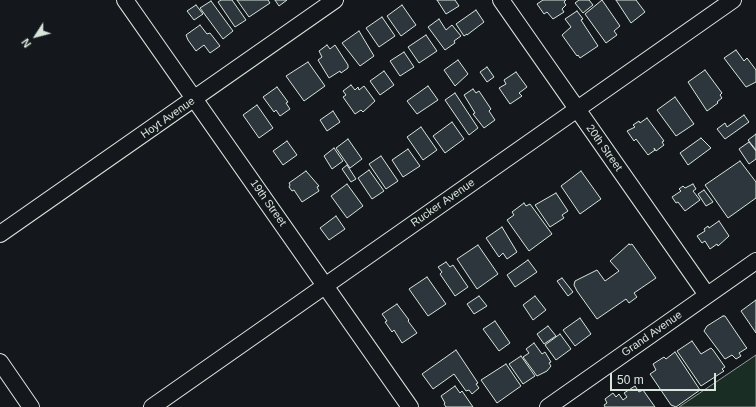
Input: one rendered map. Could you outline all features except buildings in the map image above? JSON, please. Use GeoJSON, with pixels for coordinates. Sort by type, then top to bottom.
{"type":"FeatureCollection","features":[{"type":"Feature","properties":{"kind":"street","name":"19th Street"},"geometry":{"type":"LineString","coordinates":[[125,0],[410,407]]}},
{"type":"Feature","properties":{"kind":"street","name":"Hoyt Avenue"},"geometry":{"type":"LineString","coordinates":[[0,234],[335,0]]}},
{"type":"Feature","properties":{"kind":"street","name":"20th Street"},"geometry":{"type":"LineString","coordinates":[[501,0],[707,295]]}},
{"type":"Feature","properties":{"kind":"street","name":"Rucker Avenue"},"geometry":{"type":"LineString","coordinates":[[152,407],[733,0]]}},
{"type":"Feature","properties":{"kind":"street","name":"Grand Avenue"},"geometry":{"type":"LineString","coordinates":[[548,407],[756,261]]}},
{"type":"Feature","properties":{"kind":"street"},"geometry":{"type":"LineString","coordinates":[[0,362],[31,407]]}},
{"type":"Feature","properties":{"kind":"green space"},"geometry":{"type":"Polygon","coordinates":[[[756,355],[756,407],[679,407],[756,355]]]}}]}
